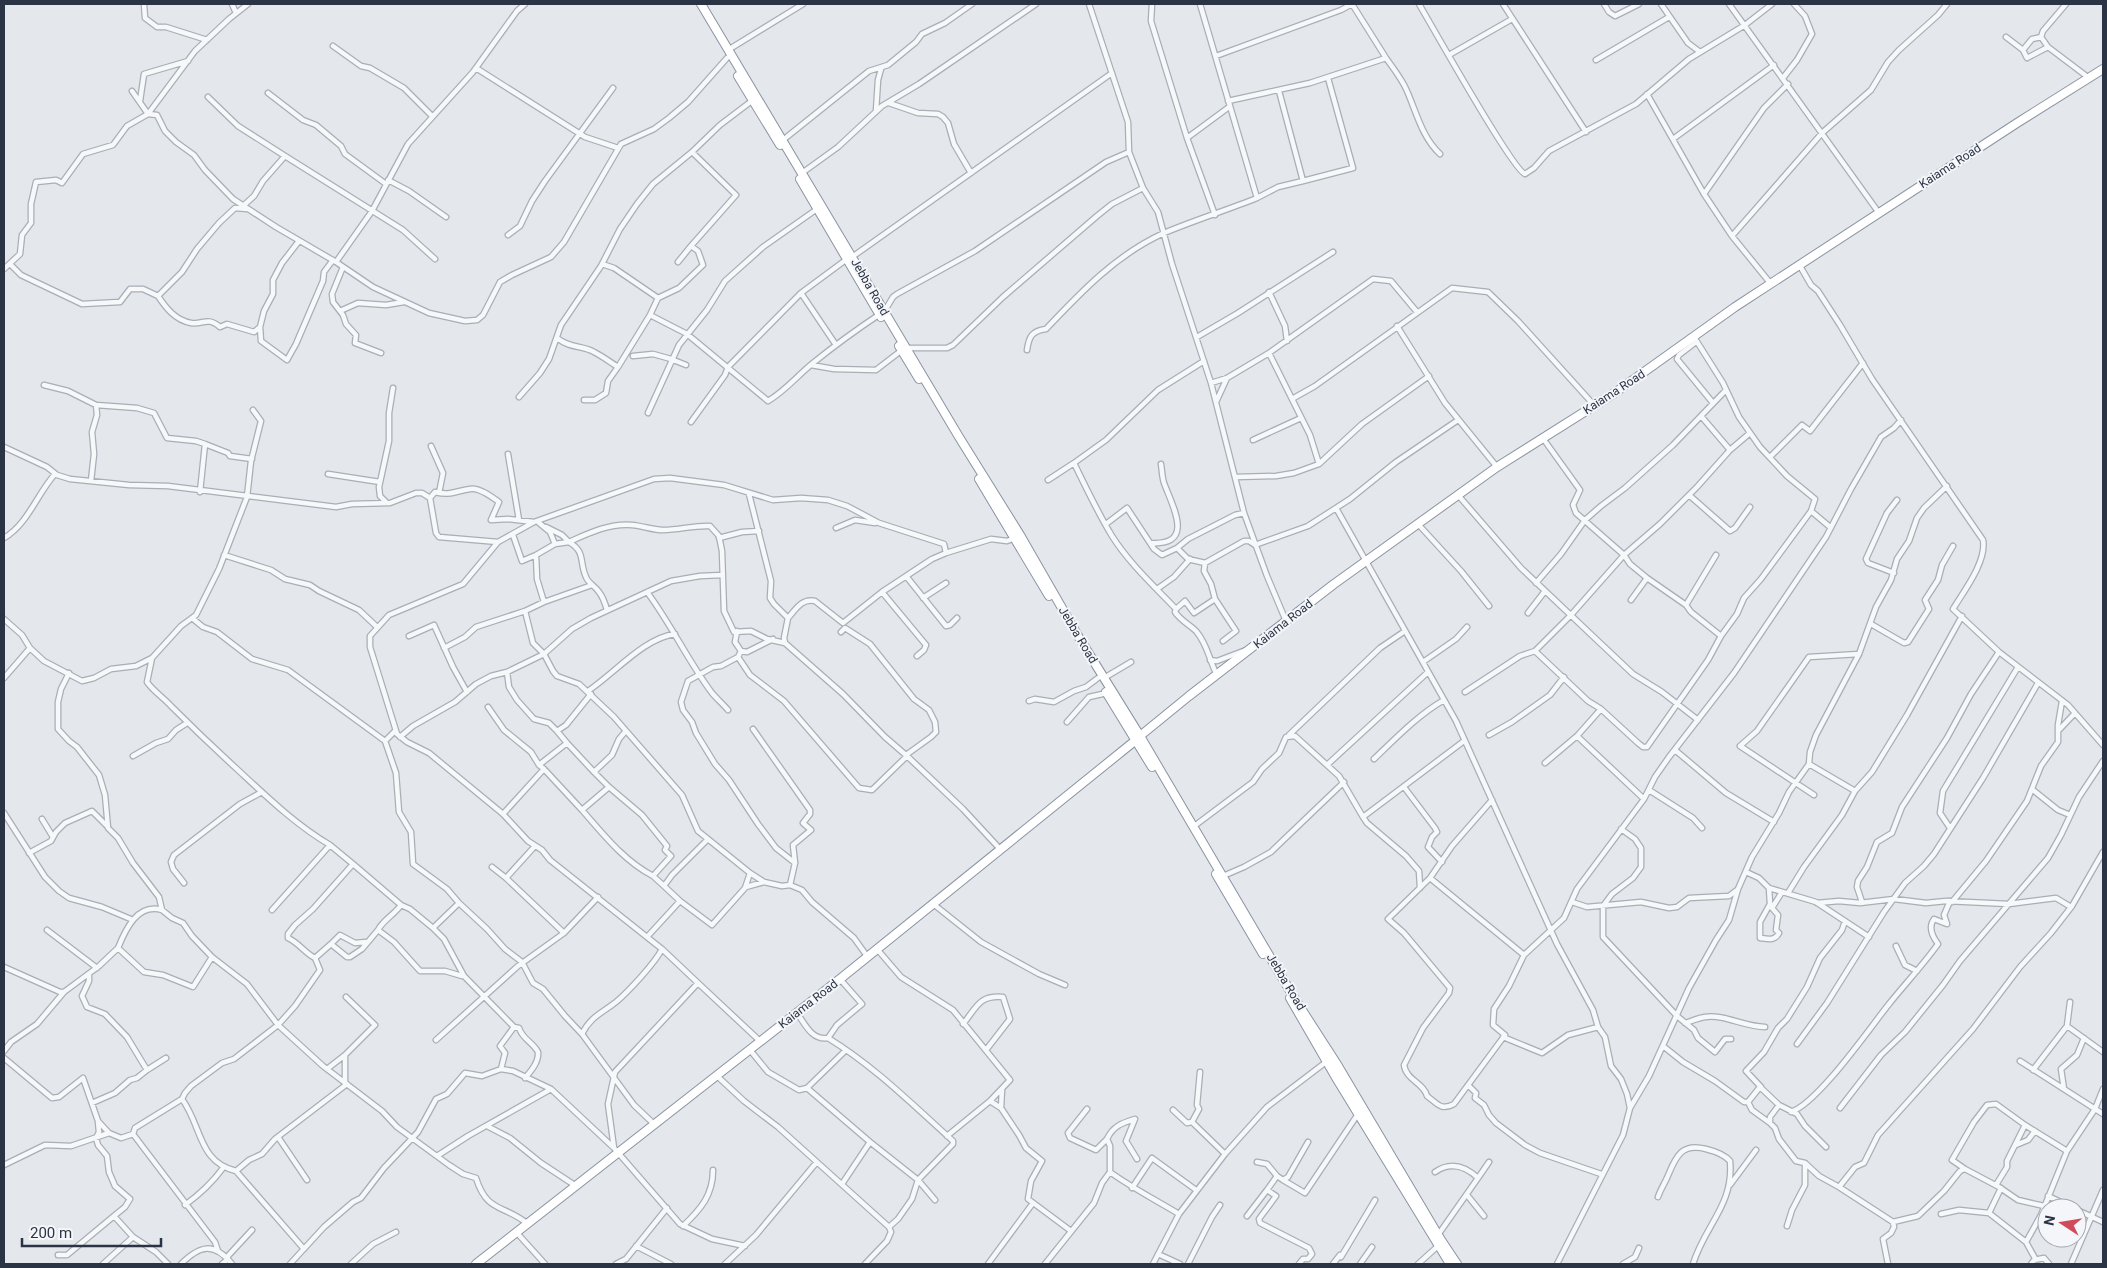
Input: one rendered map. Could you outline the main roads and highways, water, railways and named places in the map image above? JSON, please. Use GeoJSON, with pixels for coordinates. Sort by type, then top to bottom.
{"type":"FeatureCollection","features":[{"type":"Feature","properties":{"kind":"highway","name":"Jebba Road"},"geometry":{"type":"LineString","coordinates":[[695,4],[802,173],[882,313],[1101,678],[1107,693],[1138,738],[1326,1062],[1450,1264]]}},
{"type":"Feature","properties":{"kind":"highway","name":"Jebba Road"},"geometry":{"type":"LineString","coordinates":[[701,4],[753,100],[817,209],[850,258]]}},
{"type":"Feature","properties":{"kind":"highway","name":"Kaiama Road"},"geometry":{"type":"LineString","coordinates":[[476,1264],[576,1186],[617,1151],[655,1125],[761,1042],[1217,675],[1365,562],[1497,467],[1616,392],[1695,339],[1771,284],[2103,69]]}},
{"type":"Feature","properties":{"kind":"highway","name":"Jebba Road"},"geometry":{"type":"LineString","coordinates":[[904,349],[1014,538],[1223,876],[1293,996],[1338,1066],[1457,1264]]}}]}
